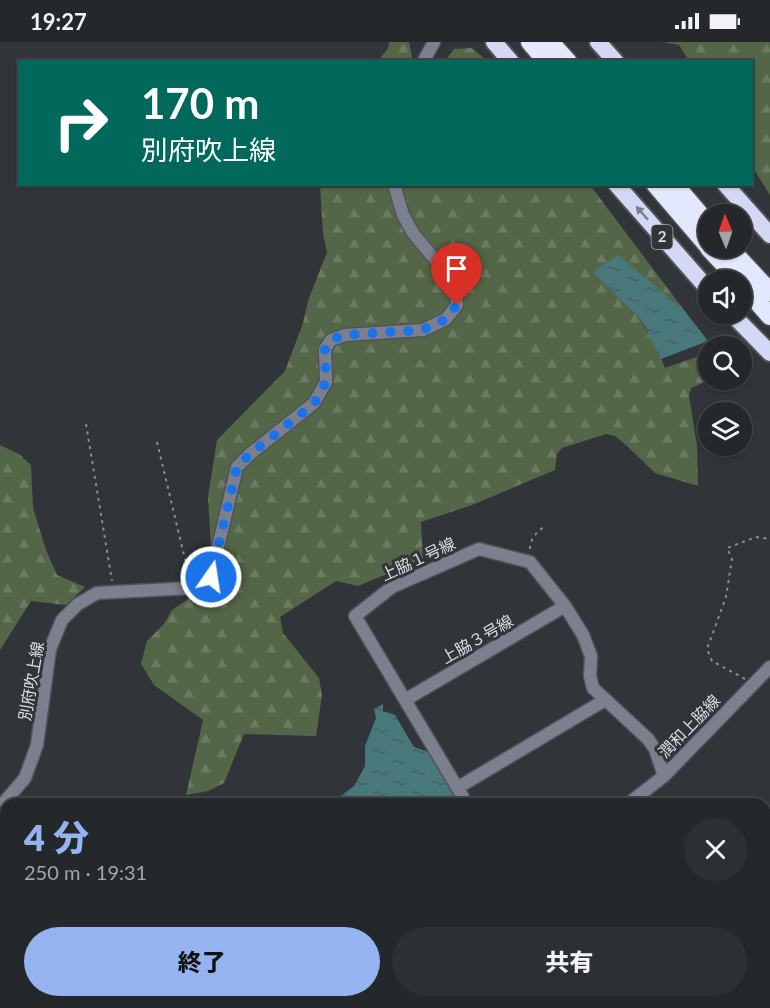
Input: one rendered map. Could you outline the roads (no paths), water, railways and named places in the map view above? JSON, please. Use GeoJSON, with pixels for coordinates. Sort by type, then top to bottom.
{"type":"FeatureCollection","features":[{"type":"Feature","properties":{"kind":"highway"},"geometry":{"type":"LineString","coordinates":[[494,42],[509,60]]}},
{"type":"Feature","properties":{"kind":"highway"},"geometry":{"type":"LineString","coordinates":[[530,42],[546,60]]}},
{"type":"Feature","properties":{"kind":"highway"},"geometry":{"type":"LineString","coordinates":[[550,42],[566,60]]}},
{"type":"Feature","properties":{"kind":"highway"},"geometry":{"type":"LineString","coordinates":[[598,42],[614,60]]}},
{"type":"Feature","properties":{"kind":"highway","name":"2"},"geometry":{"type":"LineString","coordinates":[[618,186],[698,278]]}},
{"type":"Feature","properties":{"kind":"highway"},"geometry":{"type":"LineString","coordinates":[[657,186],[698,234]]}},
{"type":"Feature","properties":{"kind":"highway"},"geometry":{"type":"LineString","coordinates":[[676,186],[698,212]]}},
{"type":"Feature","properties":{"kind":"highway"},"geometry":{"type":"LineString","coordinates":[[727,186],[770,235]]}},
{"type":"Feature","properties":{"kind":"highway"},"geometry":{"type":"LineString","coordinates":[[719,258],[729,270]]}},
{"type":"Feature","properties":{"kind":"highway"},"geometry":{"type":"LineString","coordinates":[[738,258],[770,292]]}},
{"type":"Feature","properties":{"kind":"highway"},"geometry":{"type":"LineString","coordinates":[[752,296],[770,316]]}},
{"type":"Feature","properties":{"kind":"highway"},"geometry":{"type":"LineString","coordinates":[[742,324],[770,352]]}},
{"type":"Feature","properties":{"kind":"street","name":"別府吹上線"},"geometry":{"type":"LineString","coordinates":[[8,798],[25,778],[37,745],[50,649],[62,620],[78,604],[97,593],[191,588],[211,577],[237,467],[250,454],[314,404],[326,382],[325,349],[331,340],[345,335],[423,330],[446,319],[457,305],[455,284],[413,233],[403,215],[395,186]]}},
{"type":"Feature","properties":{"kind":"street","name":"上脇１号線"},"geometry":{"type":"LineString","coordinates":[[464,798],[355,616],[392,587],[479,549],[530,561],[565,606]]}},
{"type":"Feature","properties":{"kind":"street","name":"上脇３号線"},"geometry":{"type":"LineString","coordinates":[[405,700],[565,606]]}},
{"type":"Feature","properties":{"kind":"street"},"geometry":{"type":"LineString","coordinates":[[565,606],[583,635],[591,656],[590,676],[593,688],[648,739],[656,749],[664,776]]}},
{"type":"Feature","properties":{"kind":"street","name":"潤和上脇線"},"geometry":{"type":"LineString","coordinates":[[636,798],[664,776],[770,667]]}},
{"type":"Feature","properties":{"kind":"street"},"geometry":{"type":"LineString","coordinates":[[458,788],[605,700]]}},
{"type":"Feature","properties":{"kind":"water"},"geometry":{"type":"Polygon","coordinates":[[[618,255],[684,310],[704,336],[698,336],[698,345],[661,359],[640,319],[593,272],[618,255]]]}},
{"type":"Feature","properties":{"kind":"water"},"geometry":{"type":"Polygon","coordinates":[[[383,704],[383,711],[395,715],[414,747],[429,752],[456,798],[338,798],[354,786],[365,766],[365,746],[376,718],[374,709],[383,704]]]}}]}
